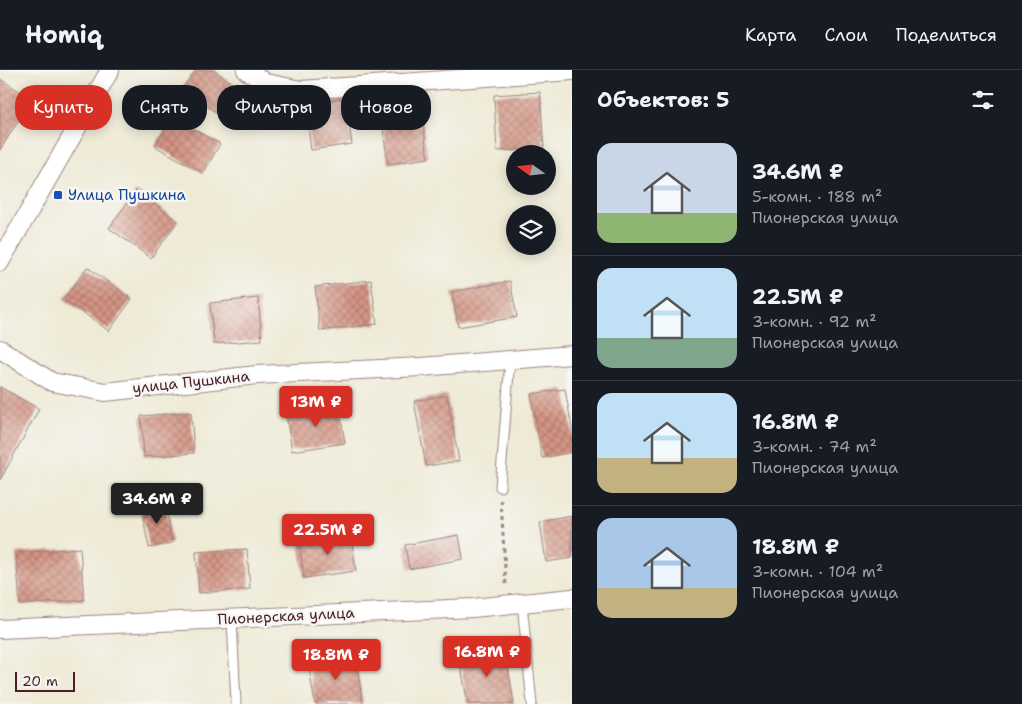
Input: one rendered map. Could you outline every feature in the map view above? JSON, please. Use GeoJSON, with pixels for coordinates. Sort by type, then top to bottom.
{"type":"FeatureCollection","features":[{"type":"Feature","properties":{"kind":"street"},"geometry":{"type":"LineString","coordinates":[[0,262],[110,70]]}},
{"type":"Feature","properties":{"kind":"street"},"geometry":{"type":"LineString","coordinates":[[246,70],[266,83],[301,90],[572,71]]}},
{"type":"Feature","properties":{"kind":"street","name":"улица Пушкина"},"geometry":{"type":"LineString","coordinates":[[0,349],[52,382],[104,392],[257,375],[421,367],[572,355]]}},
{"type":"Feature","properties":{"kind":"street","name":"Пионерская улица"},"geometry":{"type":"LineString","coordinates":[[0,629],[473,608],[572,598]]}},
{"type":"Feature","properties":{"kind":"lane"},"geometry":{"type":"LineString","coordinates":[[500,487],[510,360]]}},
{"type":"Feature","properties":{"kind":"lane"},"geometry":{"type":"LineString","coordinates":[[515,603],[532,704]]}},
{"type":"Feature","properties":{"kind":"lane"},"geometry":{"type":"LineString","coordinates":[[232,619],[236,704]]}},
{"type":"Feature","properties":{"kind":"path"},"geometry":{"type":"LineString","coordinates":[[500,487],[515,603]]}},
{"type":"Feature","properties":{"kind":"building"},"geometry":{"type":"Polygon","coordinates":[[[196,70],[214,70],[234,85],[217,85],[217,113],[207,106],[207,85],[184,85],[196,70]]]}},
{"type":"Feature","properties":{"kind":"building"},"geometry":{"type":"Polygon","coordinates":[[[0,79],[15,88],[15,126],[0,150],[0,79]]]}},
{"type":"Feature","properties":{"kind":"building"},"geometry":{"type":"Polygon","coordinates":[[[540,92],[544,145],[506,145],[506,151],[497,151],[494,95],[540,92]]]}},
{"type":"Feature","properties":{"kind":"building"},"geometry":{"type":"Polygon","coordinates":[[[341,99],[341,130],[350,130],[352,144],[311,150],[308,130],[331,130],[331,100],[341,99]]]}},
{"type":"Feature","properties":{"kind":"building"},"geometry":{"type":"Polygon","coordinates":[[[164,130],[195,130],[220,144],[203,173],[155,146],[164,130]]]}},
{"type":"Feature","properties":{"kind":"building"},"geometry":{"type":"Polygon","coordinates":[[[383,130],[424,130],[428,158],[388,164],[383,130]]]}},
{"type":"Feature","properties":{"kind":"building"},"geometry":{"type":"Polygon","coordinates":[[[136,191],[178,221],[151,258],[109,228],[136,191]]]}},
{"type":"Feature","properties":{"kind":"building"},"geometry":{"type":"Polygon","coordinates":[[[87,267],[132,299],[109,331],[64,299],[87,267]]]}},
{"type":"Feature","properties":{"kind":"building"},"geometry":{"type":"Polygon","coordinates":[[[371,280],[377,324],[320,331],[315,287],[371,280]]]}},
{"type":"Feature","properties":{"kind":"building"},"geometry":{"type":"Polygon","coordinates":[[[510,281],[517,317],[458,327],[452,292],[510,281]]]}},
{"type":"Feature","properties":{"kind":"building"},"geometry":{"type":"Polygon","coordinates":[[[258,298],[262,340],[214,344],[210,303],[258,298]]]}},
{"type":"Feature","properties":{"kind":"building"},"geometry":{"type":"Polygon","coordinates":[[[0,387],[39,409],[0,480],[0,387]]]}},
{"type":"Feature","properties":{"kind":"building"},"geometry":{"type":"Polygon","coordinates":[[[565,389],[572,428],[572,452],[542,458],[531,394],[565,389]]]}},
{"type":"Feature","properties":{"kind":"building"},"geometry":{"type":"Polygon","coordinates":[[[447,395],[459,461],[426,466],[414,401],[447,395]]]}},
{"type":"Feature","properties":{"kind":"building"},"geometry":{"type":"Polygon","coordinates":[[[339,405],[345,443],[292,451],[286,414],[339,405]]]}},
{"type":"Feature","properties":{"kind":"building"},"geometry":{"type":"Polygon","coordinates":[[[191,412],[194,453],[144,457],[141,416],[191,412]]]}},
{"type":"Feature","properties":{"kind":"building"},"geometry":{"type":"Polygon","coordinates":[[[165,502],[172,543],[149,548],[141,507],[165,502]]]}},
{"type":"Feature","properties":{"kind":"building"},"geometry":{"type":"Polygon","coordinates":[[[572,516],[572,558],[546,562],[540,522],[572,516]]]}},
{"type":"Feature","properties":{"kind":"building"},"geometry":{"type":"Polygon","coordinates":[[[351,534],[356,571],[304,578],[299,541],[351,534]]]}},
{"type":"Feature","properties":{"kind":"building"},"geometry":{"type":"Polygon","coordinates":[[[459,535],[463,559],[409,569],[405,545],[459,535]]]}},
{"type":"Feature","properties":{"kind":"building"},"geometry":{"type":"Polygon","coordinates":[[[80,548],[84,600],[20,605],[16,553],[80,548]]]}},
{"type":"Feature","properties":{"kind":"building"},"geometry":{"type":"Polygon","coordinates":[[[247,549],[250,589],[199,593],[196,552],[247,549]]]}},
{"type":"Feature","properties":{"kind":"building"},"geometry":{"type":"Polygon","coordinates":[[[505,649],[514,704],[468,704],[459,657],[505,649]]]}},
{"type":"Feature","properties":{"kind":"building"},"geometry":{"type":"Polygon","coordinates":[[[355,654],[363,704],[315,704],[308,662],[355,654]]]}},
{"type":"Feature","properties":{"kind":"place","name":"Улица Пушкина"},"geometry":{"type":"Point","coordinates":[58,195]}}]}
